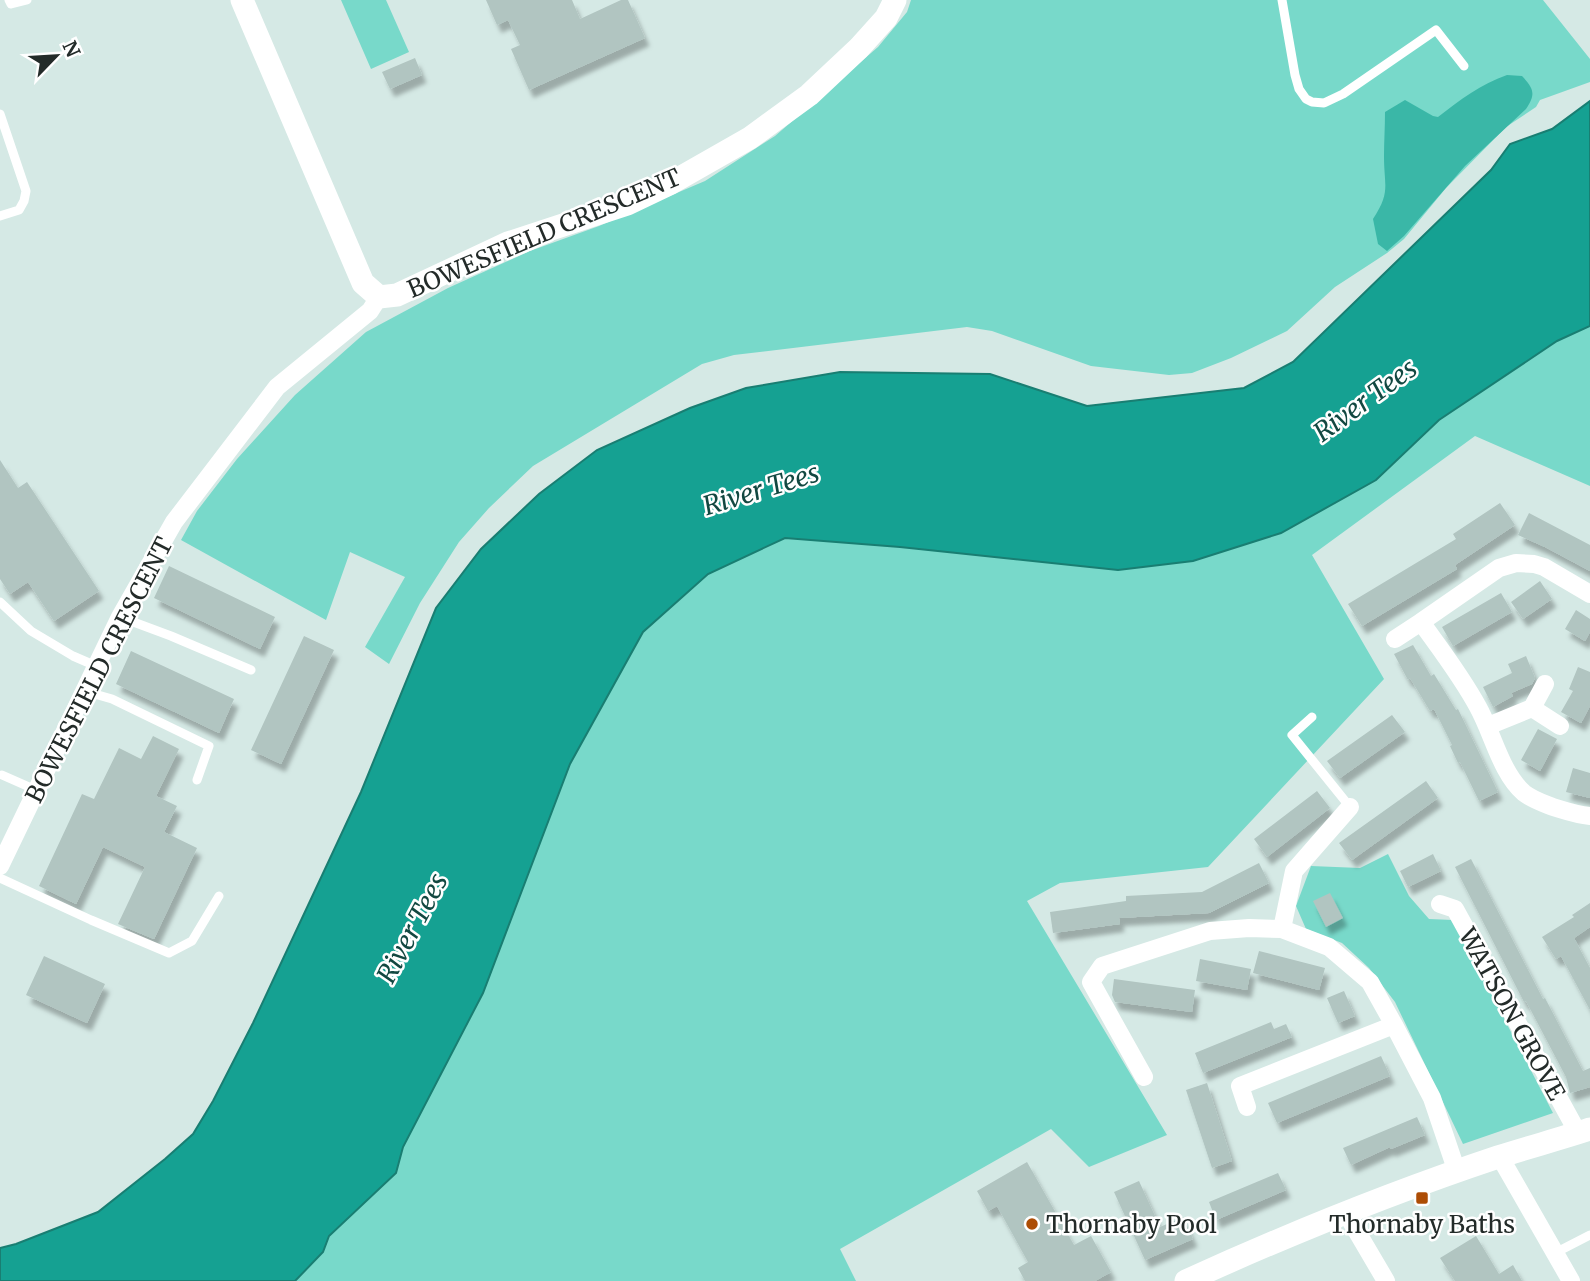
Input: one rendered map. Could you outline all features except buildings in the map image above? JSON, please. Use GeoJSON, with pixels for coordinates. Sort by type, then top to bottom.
{"type":"FeatureCollection","features":[{"type":"Feature","properties":{"kind":"street","name":"BOWESFIELD CRESCENT"},"geometry":{"type":"LineString","coordinates":[[242,0],[363,283],[379,297],[397,295],[508,243],[627,204],[671,183],[750,138],[809,95],[859,48],[886,18],[895,0]]}},
{"type":"Feature","properties":{"kind":"street","name":"BOWESFIELD CRESCENT"},"geometry":{"type":"LineString","coordinates":[[0,866],[120,617],[174,522],[277,387],[370,310],[379,297]]}},
{"type":"Feature","properties":{"kind":"street"},"geometry":{"type":"LineString","coordinates":[[1395,639],[1499,568],[1516,563],[1544,567],[1590,594]]}},
{"type":"Feature","properties":{"kind":"street"},"geometry":{"type":"LineString","coordinates":[[1421,622],[1461,678],[1517,785],[1537,801],[1575,814],[1590,816]]}},
{"type":"Feature","properties":{"kind":"street"},"geometry":{"type":"LineString","coordinates":[[1488,726],[1532,708],[1545,684]]}},
{"type":"Feature","properties":{"kind":"street"},"geometry":{"type":"LineString","coordinates":[[1532,708],[1560,726]]}},
{"type":"Feature","properties":{"kind":"street"},"geometry":{"type":"LineString","coordinates":[[1282,929],[1294,871],[1350,807]]}},
{"type":"Feature","properties":{"kind":"street","name":"WATSON GROVE"},"geometry":{"type":"LineString","coordinates":[[1440,904],[1455,909],[1584,1131]]}},
{"type":"Feature","properties":{"kind":"street"},"geometry":{"type":"LineString","coordinates":[[1144,1077],[1091,982],[1102,966],[1210,931],[1282,929],[1329,947],[1370,982],[1432,1098],[1457,1172]]}},
{"type":"Feature","properties":{"kind":"street"},"geometry":{"type":"LineString","coordinates":[[1247,1107],[1240,1086],[1394,1025]]}},
{"type":"Feature","properties":{"kind":"street"},"geometry":{"type":"LineString","coordinates":[[1186,1281],[1218,1275],[1346,1213],[1500,1157],[1584,1131]]}},
{"type":"Feature","properties":{"kind":"street"},"geometry":{"type":"LineString","coordinates":[[1500,1157],[1571,1281]]}},
{"type":"Feature","properties":{"kind":"street"},"geometry":{"type":"LineString","coordinates":[[1346,1213],[1386,1281]]}},
{"type":"Feature","properties":{"kind":"lane"},"geometry":{"type":"LineString","coordinates":[[9,0],[11,4],[27,0]]}},
{"type":"Feature","properties":{"kind":"lane"},"geometry":{"type":"LineString","coordinates":[[1282,0],[1299,89],[1312,102],[1331,101],[1436,30],[1464,66]]}},
{"type":"Feature","properties":{"kind":"lane"},"geometry":{"type":"LineString","coordinates":[[1405,50],[1412,60]]}},
{"type":"Feature","properties":{"kind":"lane"},"geometry":{"type":"LineString","coordinates":[[0,114],[26,191],[19,210],[0,216]]}},
{"type":"Feature","properties":{"kind":"lane"},"geometry":{"type":"LineString","coordinates":[[0,602],[31,631],[96,666]]}},
{"type":"Feature","properties":{"kind":"lane"},"geometry":{"type":"LineString","coordinates":[[120,617],[251,670]]}},
{"type":"Feature","properties":{"kind":"lane"},"geometry":{"type":"LineString","coordinates":[[84,691],[112,699],[209,746],[197,780]]}},
{"type":"Feature","properties":{"kind":"lane"},"geometry":{"type":"LineString","coordinates":[[1312,717],[1292,735],[1350,807]]}},
{"type":"Feature","properties":{"kind":"lane"},"geometry":{"type":"LineString","coordinates":[[2,775],[36,790]]}},
{"type":"Feature","properties":{"kind":"lane"},"geometry":{"type":"LineString","coordinates":[[0,878],[169,953],[192,941],[219,897]]}},
{"type":"Feature","properties":{"kind":"lane"},"geometry":{"type":"LineString","coordinates":[[1555,1253],[1590,1235]]}},
{"type":"Feature","properties":{"kind":"shaded area"},"geometry":{"type":"Polygon","coordinates":[[[341,0],[386,0],[409,52],[371,69],[341,0]]]}},
{"type":"Feature","properties":{"kind":"shaded area"},"geometry":{"type":"Polygon","coordinates":[[[911,0],[1543,0],[1590,59],[1590,82],[1540,100],[1536,107],[1506,127],[1446,188],[1404,239],[1335,287],[1287,331],[1192,373],[1169,375],[1091,366],[992,331],[967,327],[734,355],[702,364],[533,466],[489,508],[459,542],[420,603],[389,664],[365,647],[405,577],[350,552],[326,620],[181,540],[197,511],[237,459],[295,395],[366,332],[448,288],[530,251],[599,226],[705,181],[775,136],[878,47],[907,12],[911,0]]]}},
{"type":"Feature","properties":{"kind":"shaded area"},"geometry":{"type":"Polygon","coordinates":[[[1507,75],[1522,76],[1531,88],[1532,95],[1526,109],[1465,166],[1404,236],[1387,251],[1378,244],[1373,219],[1385,189],[1385,112],[1405,100],[1438,117],[1480,88],[1507,75]]]}},
{"type":"Feature","properties":{"kind":"shaded area"},"geometry":{"type":"Polygon","coordinates":[[[1590,326],[1590,486],[1475,436],[1312,555],[1384,679],[1208,867],[1060,883],[1027,901],[1167,1135],[1089,1167],[1051,1129],[840,1249],[856,1281],[295,1281],[323,1252],[329,1236],[396,1173],[403,1147],[483,993],[570,764],[643,632],[708,574],[785,538],[1118,570],[1281,533],[1376,480],[1439,420],[1557,341],[1590,326]]]}},
{"type":"Feature","properties":{"kind":"shaded area"},"geometry":{"type":"Polygon","coordinates":[[[1388,854],[1409,896],[1429,919],[1453,920],[1553,1113],[1463,1144],[1395,1002],[1369,968],[1342,943],[1306,929],[1296,906],[1311,866],[1360,868],[1388,854]]]}},
{"type":"Feature","properties":{"kind":"water","name":"River Tees"},"geometry":{"type":"Polygon","coordinates":[[[1590,101],[1590,326],[1557,341],[1439,420],[1376,480],[1281,533],[1193,561],[1118,570],[785,538],[708,574],[643,632],[570,764],[483,993],[403,1147],[396,1173],[329,1236],[323,1252],[295,1281],[0,1281],[0,1248],[98,1212],[193,1134],[253,1023],[361,792],[436,608],[481,549],[539,494],[597,450],[690,408],[746,388],[840,372],[990,374],[1087,406],[1244,388],[1293,362],[1491,170],[1510,144],[1552,129],[1590,101]]]}},
{"type":"Feature","properties":{"kind":"place","name":"Thornaby Baths"},"geometry":{"type":"Point","coordinates":[1422,1198]}},
{"type":"Feature","properties":{"kind":"place","name":"Thornaby Pool"},"geometry":{"type":"Point","coordinates":[1032,1224]}}]}
